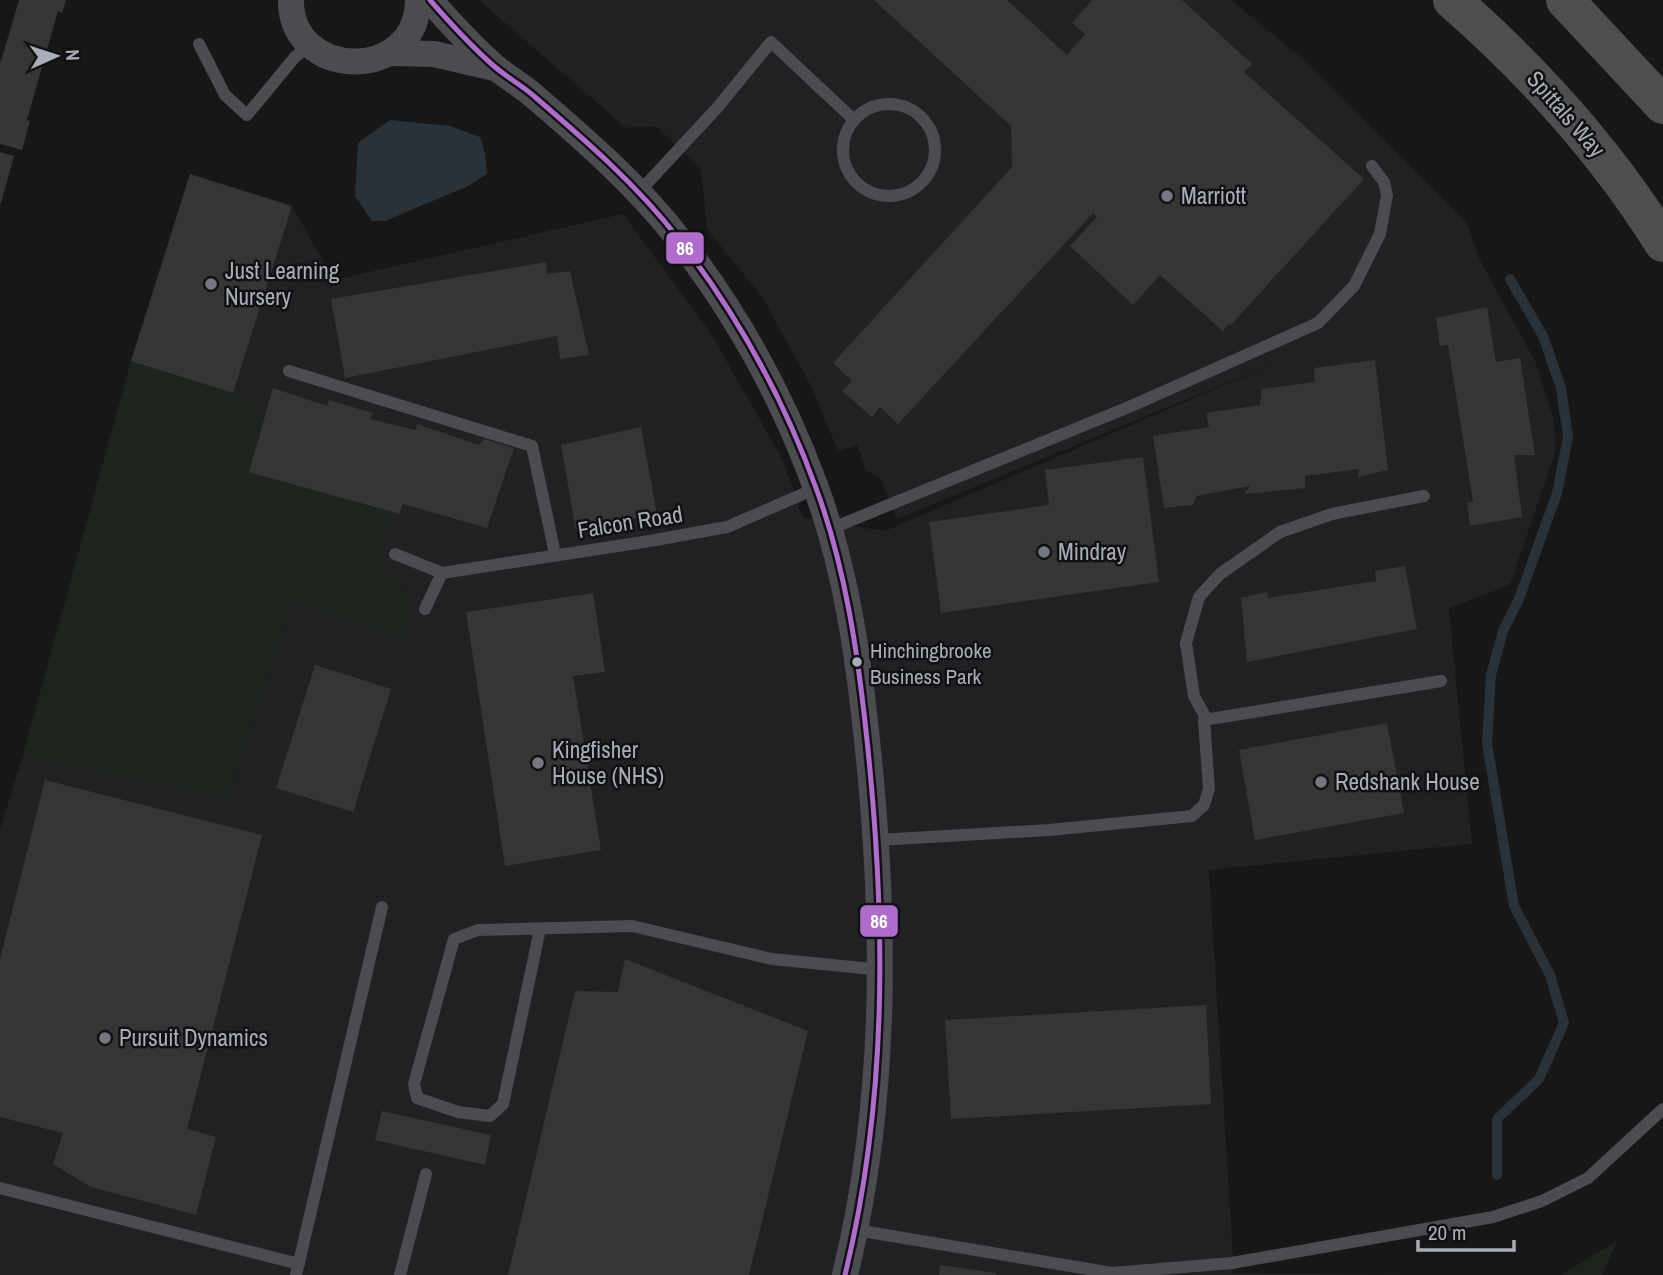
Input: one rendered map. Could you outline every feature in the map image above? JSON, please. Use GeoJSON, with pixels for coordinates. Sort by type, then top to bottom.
{"type":"FeatureCollection","features":[{"type":"Feature","properties":{"kind":"highway","name":"Spittals Way"},"geometry":{"type":"LineString","coordinates":[[1452,0],[1514,54],[1577,125],[1633,196],[1663,243]]}},
{"type":"Feature","properties":{"kind":"highway"},"geometry":{"type":"LineString","coordinates":[[1565,0],[1663,105]]}},
{"type":"Feature","properties":{"kind":"street"},"geometry":{"type":"LineString","coordinates":[[291,0],[299,30],[310,45],[331,58],[351,63],[370,61],[389,53],[411,31],[418,12],[418,0]]}},
{"type":"Feature","properties":{"kind":"street"},"geometry":{"type":"LineString","coordinates":[[430,0],[497,68],[532,93],[639,192],[693,260],[771,379],[817,488],[847,598],[859,669],[878,840],[882,970],[875,1082],[856,1230],[845,1275]]}},
{"type":"Feature","properties":{"kind":"street"},"geometry":{"type":"LineString","coordinates":[[389,53],[434,54],[497,68]]}},
{"type":"Feature","properties":{"kind":"lane"},"geometry":{"type":"LineString","coordinates":[[639,192],[716,108],[771,42],[853,119]]}},
{"type":"Feature","properties":{"kind":"lane"},"geometry":{"type":"LineString","coordinates":[[199,44],[225,95],[247,115],[295,57],[310,45]]}},
{"type":"Feature","properties":{"kind":"lane"},"geometry":{"type":"LineString","coordinates":[[887,103],[906,106],[925,119],[935,140],[935,162],[924,182],[906,194],[895,197],[879,196],[865,191],[848,173],[842,152],[846,131],[853,119],[866,108],[887,103]]}},
{"type":"Feature","properties":{"kind":"lane"},"geometry":{"type":"LineString","coordinates":[[830,529],[1129,407],[1318,323],[1354,286],[1380,234],[1387,195],[1384,182],[1372,166]]}},
{"type":"Feature","properties":{"kind":"lane"},"geometry":{"type":"LineString","coordinates":[[289,371],[532,446],[555,554]]}},
{"type":"Feature","properties":{"kind":"lane","name":"Falcon Road"},"geometry":{"type":"LineString","coordinates":[[442,573],[727,527],[817,488]]}},
{"type":"Feature","properties":{"kind":"lane"},"geometry":{"type":"LineString","coordinates":[[1208,720],[1194,696],[1186,643],[1199,597],[1220,574],[1280,532],[1332,514],[1424,496]]}},
{"type":"Feature","properties":{"kind":"lane"},"geometry":{"type":"LineString","coordinates":[[395,554],[442,573],[425,609]]}},
{"type":"Feature","properties":{"kind":"lane"},"geometry":{"type":"LineString","coordinates":[[878,840],[1049,830],[1192,816],[1204,806],[1209,789],[1204,720],[1441,681]]}},
{"type":"Feature","properties":{"kind":"lane"},"geometry":{"type":"LineString","coordinates":[[0,1188],[298,1269],[382,907]]}},
{"type":"Feature","properties":{"kind":"lane"},"geometry":{"type":"LineString","coordinates":[[540,929],[503,1104],[490,1116],[458,1112],[417,1098],[414,1083],[454,939],[478,930],[632,926],[772,959],[882,970]]}},
{"type":"Feature","properties":{"kind":"lane"},"geometry":{"type":"LineString","coordinates":[[856,1230],[1112,1273],[1232,1263],[1493,1217],[1542,1201],[1588,1178],[1663,1109]]}},
{"type":"Feature","properties":{"kind":"lane"},"geometry":{"type":"LineString","coordinates":[[400,1275],[426,1174]]}},
{"type":"Feature","properties":{"kind":"shaded area","name":"Hinchingbrooke Business Park"},"geometry":{"type":"Polygon","coordinates":[[[479,0],[1231,0],[1308,63],[1467,223],[1479,258],[1535,361],[1554,420],[1555,453],[1510,585],[1449,608],[1472,844],[1209,870],[1234,1273],[1419,1275],[0,1275],[0,829],[22,758],[227,799],[294,602],[405,639],[410,592],[249,472],[233,393],[131,361],[190,174],[292,206],[334,280],[623,214],[710,332],[782,458],[803,517],[825,522],[885,531],[1277,362],[897,519],[880,477],[866,471],[857,445],[838,451],[813,390],[763,298],[707,229],[701,170],[656,126],[626,128],[479,0]]]}},
{"type":"Feature","properties":{"kind":"shaded area"},"geometry":{"type":"Polygon","coordinates":[[[390,120],[450,126],[480,137],[487,174],[468,186],[385,221],[372,221],[355,196],[358,143],[390,120]]]}},
{"type":"Feature","properties":{"kind":"shaded area"},"geometry":{"type":"Polygon","coordinates":[[[131,361],[233,393],[265,412],[250,472],[393,512],[377,567],[410,592],[405,640],[294,602],[227,799],[22,758],[131,361]]]}},
{"type":"Feature","properties":{"kind":"shaded area"},"geometry":{"type":"Polygon","coordinates":[[[1618,1240],[1602,1275],[1561,1275],[1618,1240]]]}},
{"type":"Feature","properties":{"kind":"building"},"geometry":{"type":"Polygon","coordinates":[[[19,0],[66,0],[62,13],[58,11],[27,120],[30,121],[22,150],[0,144],[0,64],[19,0]]]}},
{"type":"Feature","properties":{"kind":"building","name":"Marriott"},"geometry":{"type":"Polygon","coordinates":[[[874,0],[1007,0],[1067,55],[1085,34],[1072,23],[1092,0],[1182,0],[1252,64],[1244,72],[1364,179],[1223,331],[1160,275],[1133,305],[1070,246],[1097,217],[1093,213],[898,424],[880,407],[872,417],[842,391],[852,381],[833,363],[1012,167],[1011,126],[874,0]]]}},
{"type":"Feature","properties":{"kind":"building"},"geometry":{"type":"Polygon","coordinates":[[[0,152],[14,156],[1,203],[0,203],[0,152]]]}},
{"type":"Feature","properties":{"kind":"building","name":"Just Learning Nursery"},"geometry":{"type":"Polygon","coordinates":[[[190,174],[292,206],[233,393],[131,361],[190,174]]]}},
{"type":"Feature","properties":{"kind":"building"},"geometry":{"type":"Polygon","coordinates":[[[546,262],[547,274],[570,271],[589,355],[560,359],[557,336],[345,378],[331,299],[546,262]]]}},
{"type":"Feature","properties":{"kind":"building"},"geometry":{"type":"Polygon","coordinates":[[[1487,307],[1496,362],[1520,358],[1535,455],[1514,455],[1522,517],[1470,526],[1467,502],[1473,502],[1448,345],[1440,346],[1436,318],[1487,307]]]}},
{"type":"Feature","properties":{"kind":"building"},"geometry":{"type":"Polygon","coordinates":[[[1375,360],[1388,470],[1358,477],[1359,469],[1305,476],[1305,488],[1244,494],[1250,486],[1196,496],[1193,505],[1164,508],[1153,436],[1209,427],[1206,413],[1260,405],[1262,389],[1315,382],[1314,368],[1375,360]]]}},
{"type":"Feature","properties":{"kind":"building"},"geometry":{"type":"Polygon","coordinates":[[[273,388],[327,406],[329,400],[373,413],[370,419],[416,430],[417,424],[479,445],[484,439],[514,448],[487,528],[403,504],[399,514],[249,472],[273,388]]]}},
{"type":"Feature","properties":{"kind":"building"},"geometry":{"type":"Polygon","coordinates":[[[641,427],[657,514],[576,531],[561,445],[641,427]]]}},
{"type":"Feature","properties":{"kind":"building","name":"Mindray"},"geometry":{"type":"Polygon","coordinates":[[[1143,457],[1159,582],[941,613],[929,522],[1049,505],[1045,470],[1143,457]]]}},
{"type":"Feature","properties":{"kind":"building"},"geometry":{"type":"Polygon","coordinates":[[[1405,566],[1417,629],[1247,662],[1241,598],[1267,592],[1268,598],[1376,581],[1375,571],[1405,566]]]}},
{"type":"Feature","properties":{"kind":"building","name":"Kingfisher House (NHS)"},"geometry":{"type":"Polygon","coordinates":[[[593,593],[605,672],[573,676],[601,850],[505,866],[466,612],[593,593]]]}},
{"type":"Feature","properties":{"kind":"building"},"geometry":{"type":"Polygon","coordinates":[[[315,665],[391,689],[353,812],[276,788],[315,665]]]}},
{"type":"Feature","properties":{"kind":"building","name":"Redshank House"},"geometry":{"type":"Polygon","coordinates":[[[1387,723],[1404,813],[1255,840],[1239,750],[1387,723]]]}},
{"type":"Feature","properties":{"kind":"building","name":"Pursuit Dynamics"},"geometry":{"type":"Polygon","coordinates":[[[45,780],[262,835],[187,1129],[216,1137],[196,1215],[91,1187],[53,1164],[63,1133],[0,1117],[0,959],[45,780]]]}},
{"type":"Feature","properties":{"kind":"building"},"geometry":{"type":"Polygon","coordinates":[[[625,959],[808,1031],[749,1275],[508,1275],[575,991],[618,992],[625,959]]]}},
{"type":"Feature","properties":{"kind":"building"},"geometry":{"type":"Polygon","coordinates":[[[1206,1005],[1211,1104],[951,1119],[945,1020],[1206,1005]]]}},
{"type":"Feature","properties":{"kind":"building"},"geometry":{"type":"Polygon","coordinates":[[[382,1111],[491,1135],[485,1165],[375,1140],[382,1111]]]}},
{"type":"Feature","properties":{"kind":"building"},"geometry":{"type":"Polygon","coordinates":[[[940,1265],[996,1273],[996,1275],[939,1275],[940,1265]]]}},
{"type":"Feature","properties":{"kind":"waterway"},"geometry":{"type":"LineString","coordinates":[[1497,1175],[1497,1119],[1539,1079],[1564,1023],[1550,975],[1514,906],[1487,743],[1491,675],[1503,631],[1519,599],[1557,493],[1568,437],[1561,388],[1543,336],[1510,279]]}},
{"type":"Feature","properties":{"kind":"transit line","name":"86"},"geometry":{"type":"LineString","coordinates":[[430,0],[486,59],[530,93],[610,164],[678,238],[720,296],[757,357],[789,421],[816,488],[835,550],[849,612],[867,740],[878,874],[880,942],[876,1076],[859,1209],[845,1275]]}},
{"type":"Feature","properties":{"kind":"place","name":"Marriott"},"geometry":{"type":"Point","coordinates":[1167,196]}},
{"type":"Feature","properties":{"kind":"place","name":"Just Learning Nursery"},"geometry":{"type":"Point","coordinates":[211,284]}},
{"type":"Feature","properties":{"kind":"place","name":"Mindray"},"geometry":{"type":"Point","coordinates":[1044,552]}},
{"type":"Feature","properties":{"kind":"place","name":"Hinchingbrooke Business Park"},"geometry":{"type":"Point","coordinates":[857,662]}},
{"type":"Feature","properties":{"kind":"place","name":"Kingfisher House (NHS)"},"geometry":{"type":"Point","coordinates":[538,763]}},
{"type":"Feature","properties":{"kind":"place","name":"Redshank House"},"geometry":{"type":"Point","coordinates":[1321,782]}},
{"type":"Feature","properties":{"kind":"place","name":"Pursuit Dynamics"},"geometry":{"type":"Point","coordinates":[105,1038]}}]}
